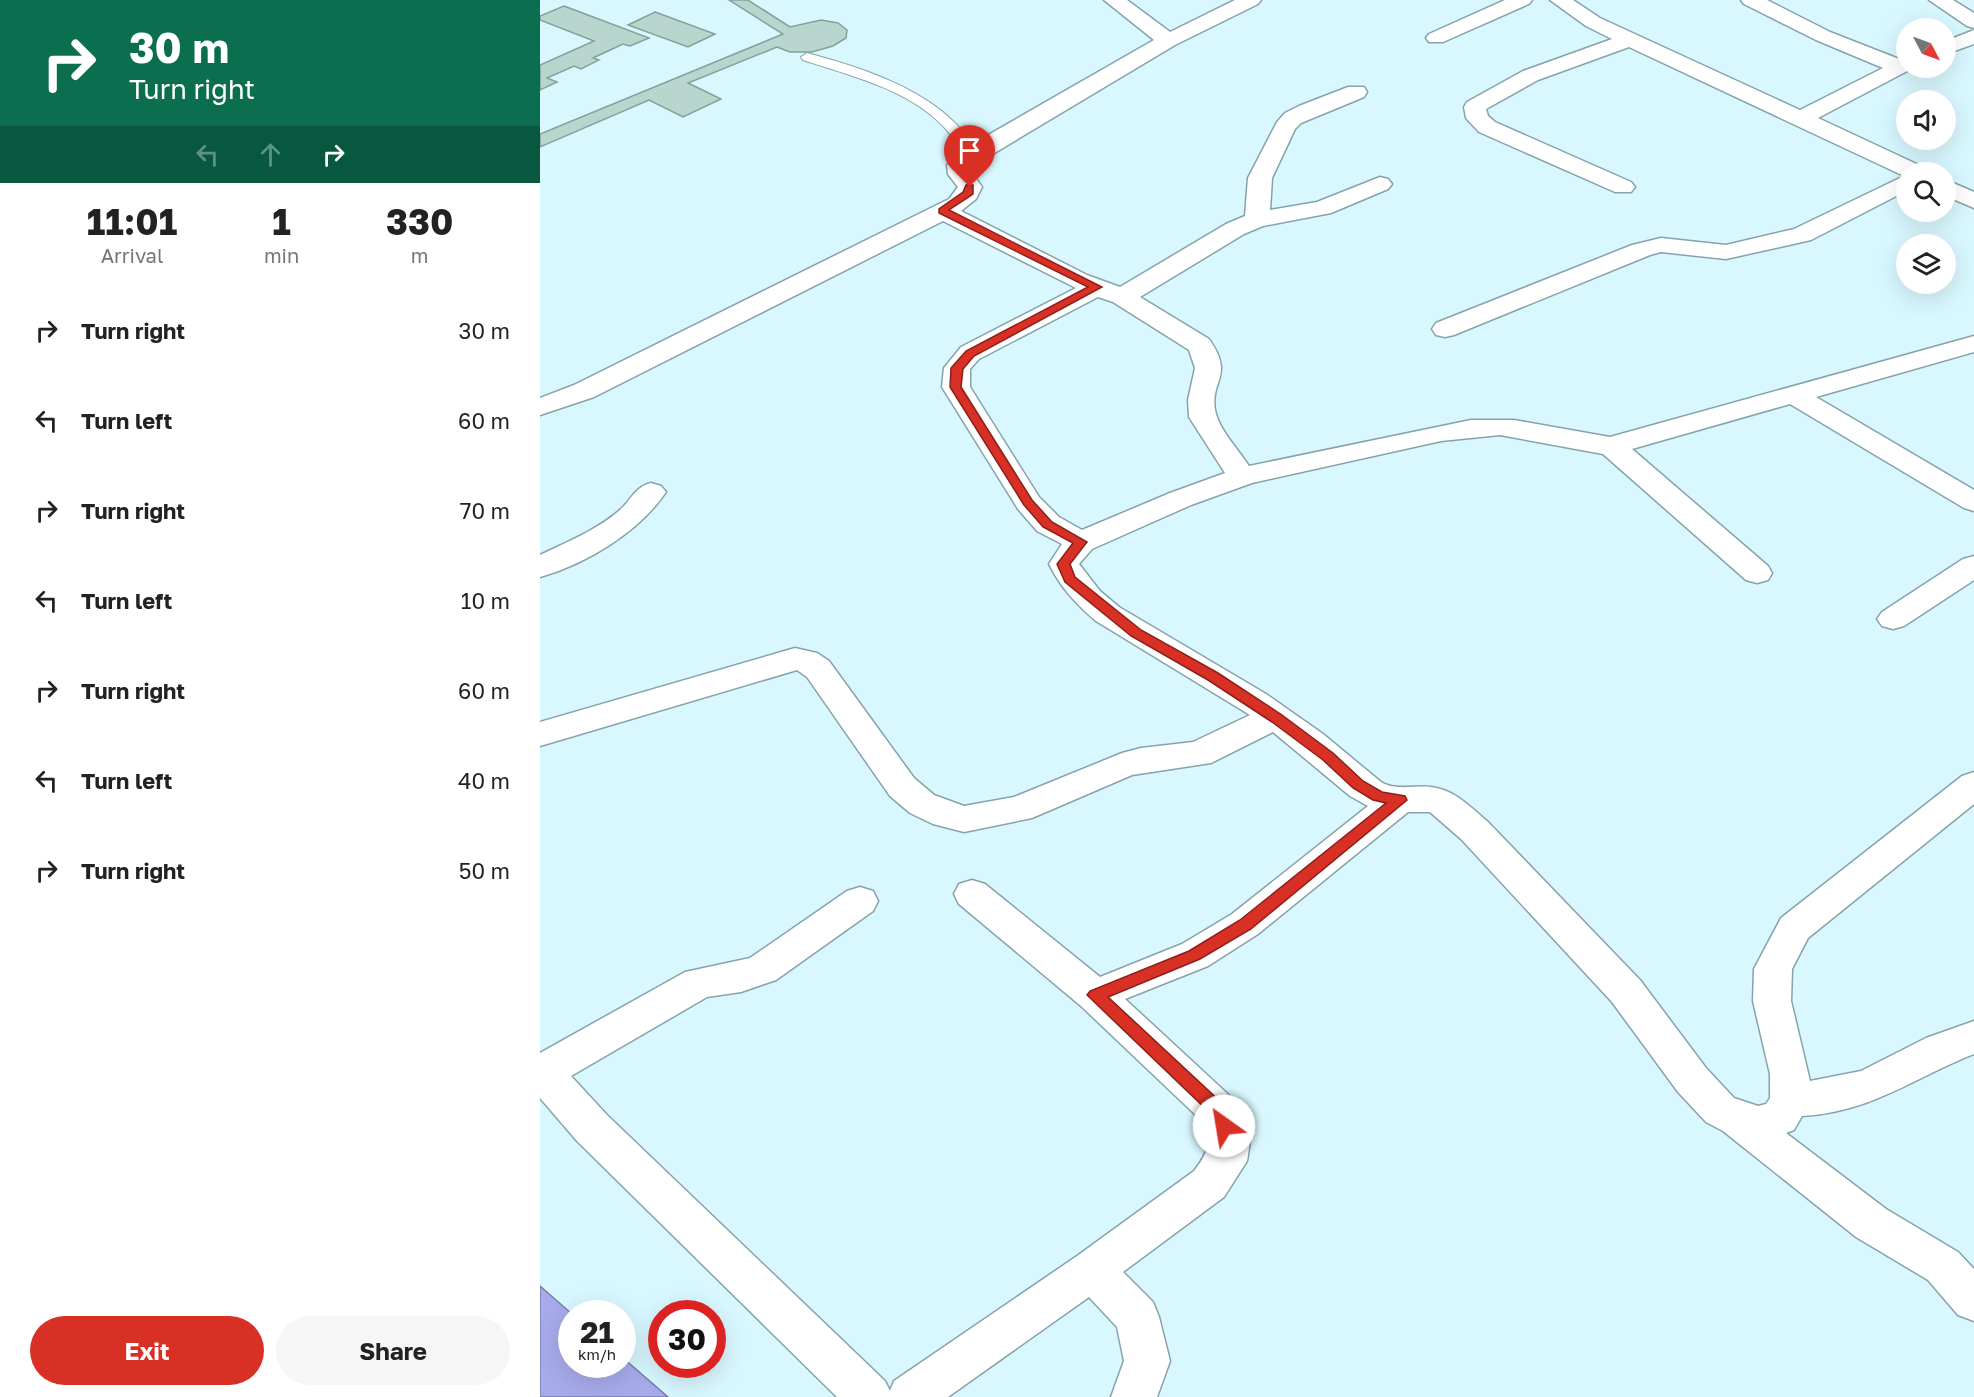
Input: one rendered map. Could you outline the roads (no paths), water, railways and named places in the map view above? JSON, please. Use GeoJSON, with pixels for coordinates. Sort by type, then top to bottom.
{"type":"FeatureCollection","features":[{"type":"Feature","properties":{"kind":"street"},"geometry":{"type":"LineString","coordinates":[[1114,0],[1168,41]]}},
{"type":"Feature","properties":{"kind":"street"},"geometry":{"type":"LineString","coordinates":[[540,407],[584,391],[942,211],[968,194],[970,187],[960,174],[959,165],[970,154],[1168,41],[1251,0]]}},
{"type":"Feature","properties":{"kind":"street"},"geometry":{"type":"LineString","coordinates":[[1436,38],[1522,0]]}},
{"type":"Feature","properties":{"kind":"street"},"geometry":{"type":"LineString","coordinates":[[1560,0],[1593,21],[1896,163]]}},
{"type":"Feature","properties":{"kind":"street"},"geometry":{"type":"LineString","coordinates":[[1751,0],[1823,36],[1896,63]]}},
{"type":"Feature","properties":{"kind":"street"},"geometry":{"type":"LineString","coordinates":[[1938,0],[1974,22]]}},
{"type":"Feature","properties":{"kind":"street"},"geometry":{"type":"LineString","coordinates":[[1948,0],[1974,3]]}},
{"type":"Feature","properties":{"kind":"street"},"geometry":{"type":"LineString","coordinates":[[1956,44],[1974,36]]}},
{"type":"Feature","properties":{"kind":"street"},"geometry":{"type":"LineString","coordinates":[[1623,187],[1487,127],[1477,118],[1475,107],[1499,89],[1631,39]]}},
{"type":"Feature","properties":{"kind":"street"},"geometry":{"type":"LineString","coordinates":[[1800,119],[1896,70]]}},
{"type":"Feature","properties":{"kind":"street"},"geometry":{"type":"LineString","coordinates":[[1257,219],[1260,178],[1285,126],[1293,118],[1307,111],[1356,92]]}},
{"type":"Feature","properties":{"kind":"street"},"geometry":{"type":"LineString","coordinates":[[1081,542],[1048,524],[1028,503],[956,387],[957,368],[970,353],[1109,292],[1257,219],[1323,208],[1380,184]]}},
{"type":"Feature","properties":{"kind":"street"},"geometry":{"type":"LineString","coordinates":[[1445,329],[1641,250],[1661,245],[1726,252],[1802,235],[1896,187]]}},
{"type":"Feature","properties":{"kind":"street"},"geometry":{"type":"LineString","coordinates":[[1956,192],[1974,201]]}},
{"type":"Feature","properties":{"kind":"street"},"geometry":{"type":"LineString","coordinates":[[942,211],[1078,280],[1109,292],[1200,345],[1208,357],[1209,381],[1202,398],[1203,416],[1242,477]]}},
{"type":"Feature","properties":{"kind":"street"},"geometry":{"type":"LineString","coordinates":[[1974,344],[1611,446],[1586,444],[1528,430],[1498,427],[1469,429],[1425,436],[1242,477],[1175,501],[1081,542],[1064,564],[1069,579],[1080,590],[1136,633],[1213,676],[1275,717],[1328,757],[1358,784],[1378,796],[1400,800],[1436,800],[1474,830],[1626,991],[1692,1080],[1719,1110],[1737,1119],[1871,1223],[1943,1266],[1974,1300]]}},
{"type":"Feature","properties":{"kind":"street"},"geometry":{"type":"LineString","coordinates":[[1792,394],[1974,502]]}},
{"type":"Feature","properties":{"kind":"street"},"geometry":{"type":"LineString","coordinates":[[1611,446],[1757,573]]}},
{"type":"Feature","properties":{"kind":"street"},"geometry":{"type":"LineString","coordinates":[[540,567],[596,540],[630,517],[651,492]]}},
{"type":"Feature","properties":{"kind":"street"},"geometry":{"type":"LineString","coordinates":[[1893,619],[1974,566]]}},
{"type":"Feature","properties":{"kind":"street"},"geometry":{"type":"LineString","coordinates":[[540,734],[795,658],[806,661],[818,669],[902,787],[922,804],[945,815],[964,819],[1020,809],[1122,765],[1141,760],[1199,754],[1275,717]]}},
{"type":"Feature","properties":{"kind":"street"},"geometry":{"type":"LineString","coordinates":[[1737,1119],[1758,1124],[1780,1118],[1790,1100],[1790,1074],[1772,1001],[1773,969],[1794,928],[1974,785]]}},
{"type":"Feature","properties":{"kind":"street"},"geometry":{"type":"LineString","coordinates":[[1095,995],[1195,955],[1245,924],[1400,800]]}},
{"type":"Feature","properties":{"kind":"street"},"geometry":{"type":"LineString","coordinates":[[910,1397],[1092,1270],[1209,1184],[1226,1161],[1229,1141],[1218,1110],[1095,995],[972,894]]}},
{"type":"Feature","properties":{"kind":"street"},"geometry":{"type":"LineString","coordinates":[[860,901],[763,969],[741,976],[699,983],[541,1072],[592,1128],[868,1397]]}},
{"type":"Feature","properties":{"kind":"street"},"geometry":{"type":"LineString","coordinates":[[1790,1100],[1821,1098],[1869,1086],[1940,1050],[1974,1037]]}},
{"type":"Feature","properties":{"kind":"street"},"geometry":{"type":"LineString","coordinates":[[1092,1270],[1137,1317],[1148,1361],[1134,1397]]}},
{"type":"Feature","properties":{"kind":"lane"},"geometry":{"type":"LineString","coordinates":[[807,57],[872,80],[935,113],[956,132],[970,154]]}},
{"type":"Feature","properties":{"kind":"water"},"geometry":{"type":"Polygon","coordinates":[[[540,1286],[558,1302],[558,1378],[636,1378],[636,1369],[668,1397],[540,1397],[540,1286]]]}}]}
